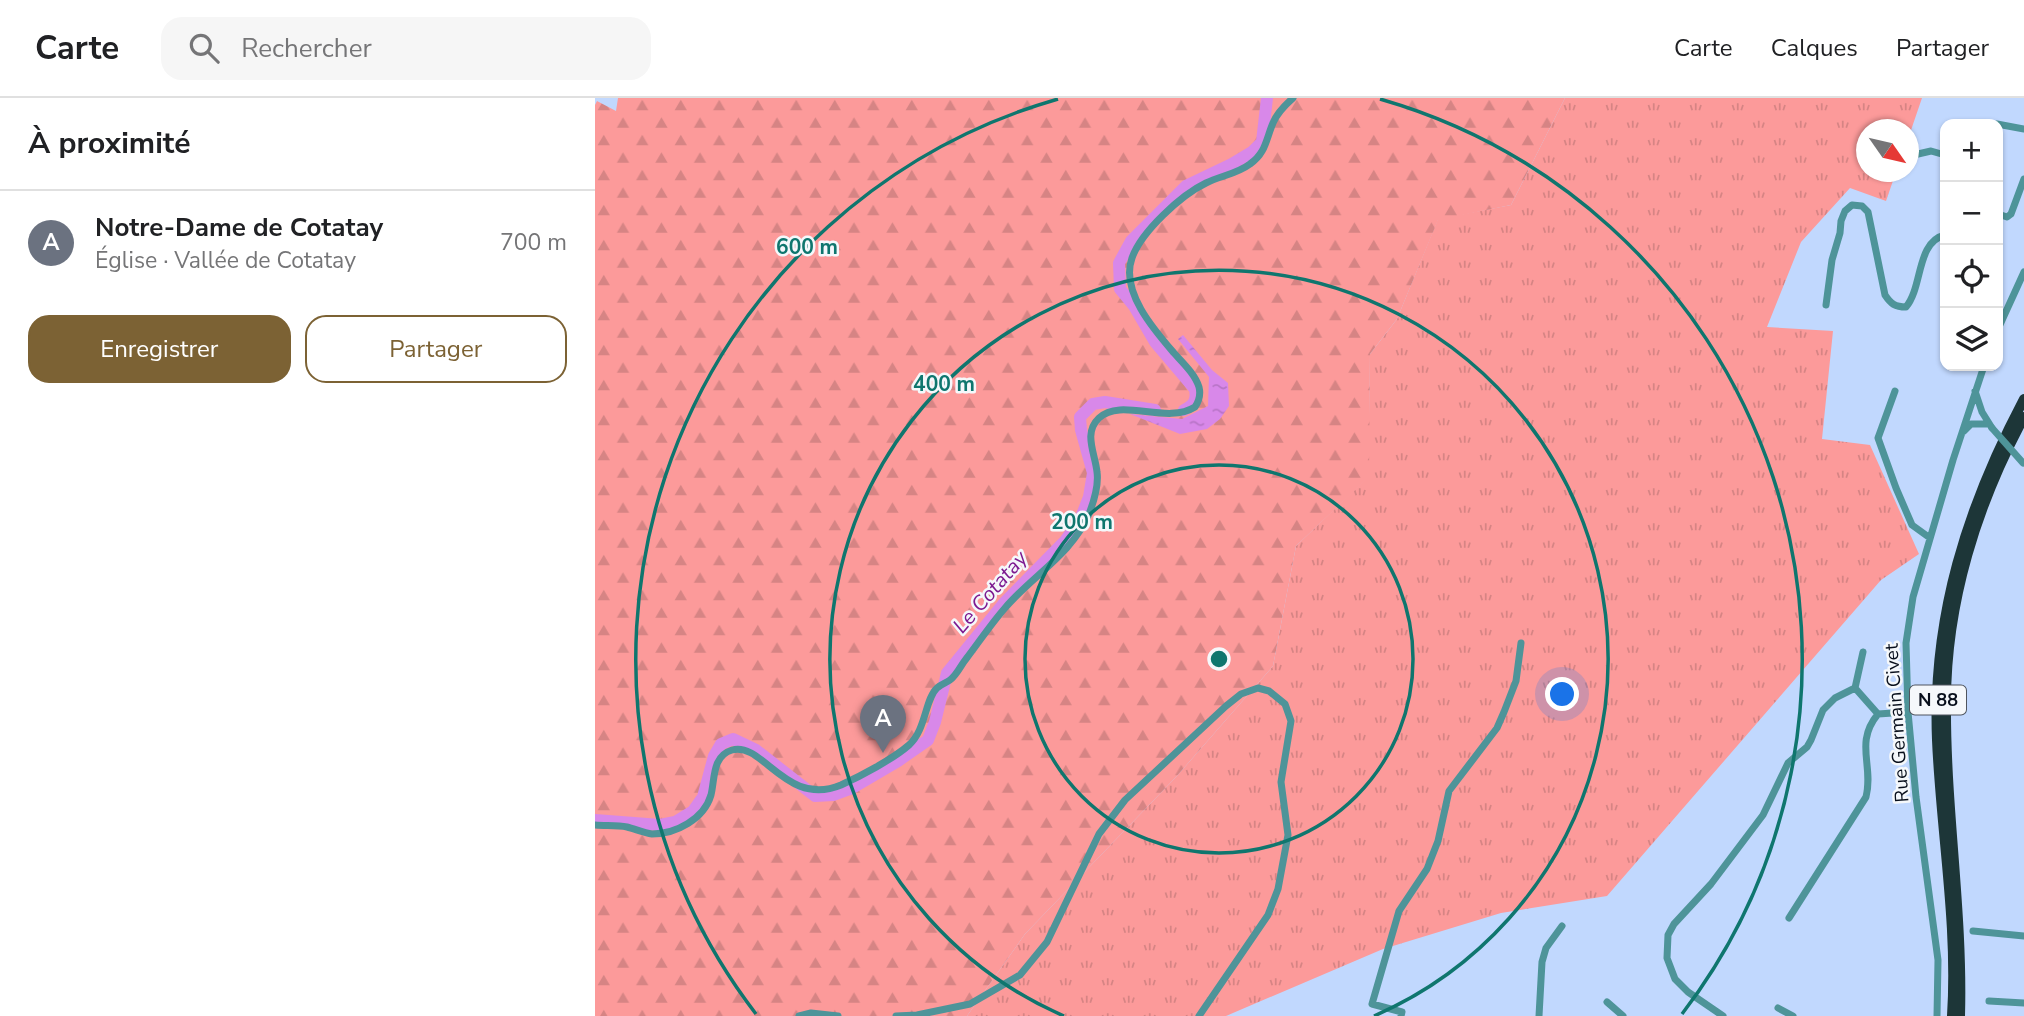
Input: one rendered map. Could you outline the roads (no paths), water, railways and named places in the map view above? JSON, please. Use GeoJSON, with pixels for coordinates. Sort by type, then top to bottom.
{"type":"FeatureCollection","features":[{"type":"Feature","properties":{"kind":"highway","name":"N 88"},"geometry":{"type":"LineString","coordinates":[[1952,1016],[1954,990],[1950,906],[1937,738],[1938,666],[1951,585],[1970,517],[1994,458],[2024,399]]}},
{"type":"Feature","properties":{"kind":"highway","name":"N 88"},"geometry":{"type":"LineString","coordinates":[[1960,1016],[1962,965],[1945,701],[1950,640],[1973,534],[1990,487],[2024,417]]}},
{"type":"Feature","properties":{"kind":"street"},"geometry":{"type":"LineString","coordinates":[[595,825],[624,826],[653,834],[676,830],[699,814],[710,796],[716,765],[723,755],[734,749],[753,753],[781,777],[797,785],[818,790],[839,786],[910,744],[919,732],[934,691],[951,680],[1004,609],[1065,550],[1084,525],[1097,486],[1095,454],[1089,433],[1092,425],[1106,412],[1126,410],[1180,415],[1195,407],[1199,401],[1200,389],[1195,377],[1161,338],[1138,302],[1131,282],[1131,260],[1138,245],[1184,195],[1208,181],[1234,174],[1259,156],[1267,145],[1278,113],[1293,98]]}},
{"type":"Feature","properties":{"kind":"street"},"geometry":{"type":"LineString","coordinates":[[2003,125],[2024,129]]}},
{"type":"Feature","properties":{"kind":"street"},"geometry":{"type":"LineString","coordinates":[[1919,154],[1931,151],[1940,154]]}},
{"type":"Feature","properties":{"kind":"street"},"geometry":{"type":"LineString","coordinates":[[2003,216],[2011,214],[2024,179]]}},
{"type":"Feature","properties":{"kind":"street"},"geometry":{"type":"LineString","coordinates":[[1826,305],[1841,222],[1845,211],[1852,205],[1862,206],[1868,212],[1885,295],[1890,303],[1897,307],[1906,307],[1913,298],[1928,245],[1935,237],[1940,236]]}},
{"type":"Feature","properties":{"kind":"street"},"geometry":{"type":"LineString","coordinates":[[2003,318],[2024,272]]}},
{"type":"Feature","properties":{"kind":"street","name":"Rue Germain Civet"},"geometry":{"type":"LineString","coordinates":[[1937,1016],[1938,960],[1916,797],[1908,712],[1905,667],[1908,623],[1930,538],[1982,371]]}},
{"type":"Feature","properties":{"kind":"street"},"geometry":{"type":"LineString","coordinates":[[1895,391],[1878,439],[1912,525],[1930,538]]}},
{"type":"Feature","properties":{"kind":"street"},"geometry":{"type":"LineString","coordinates":[[1975,391],[1990,426],[2024,464]]}},
{"type":"Feature","properties":{"kind":"street"},"geometry":{"type":"LineString","coordinates":[[1961,434],[1971,424],[1990,426]]}},
{"type":"Feature","properties":{"kind":"street"},"geometry":{"type":"LineString","coordinates":[[1401,1014],[1372,1004],[1399,911],[1427,869],[1438,841],[1449,791],[1497,728],[1516,681],[1521,643]]}},
{"type":"Feature","properties":{"kind":"street"},"geometry":{"type":"LineString","coordinates":[[1855,688],[1863,652]]}},
{"type":"Feature","properties":{"kind":"street"},"geometry":{"type":"LineString","coordinates":[[896,1016],[917,1015],[970,1004],[1020,975],[1047,942],[1099,834],[1125,800],[1226,706],[1250,690],[1261,688],[1285,704],[1291,721],[1281,782],[1288,835],[1285,862],[1268,915],[1199,1016]]}},
{"type":"Feature","properties":{"kind":"street"},"geometry":{"type":"LineString","coordinates":[[1855,688],[1878,714]]}},
{"type":"Feature","properties":{"kind":"street"},"geometry":{"type":"LineString","coordinates":[[1723,1016],[1688,992],[1675,979],[1667,958],[1668,935],[1674,924],[1711,884],[1763,815],[1788,762],[1807,747],[1823,710],[1835,698],[1855,688]]}},
{"type":"Feature","properties":{"kind":"street"},"geometry":{"type":"LineString","coordinates":[[1878,714],[1908,712]]}},
{"type":"Feature","properties":{"kind":"street"},"geometry":{"type":"LineString","coordinates":[[1789,918],[1866,797],[1869,785],[1866,732],[1878,714]]}},
{"type":"Feature","properties":{"kind":"street"},"geometry":{"type":"LineString","coordinates":[[1539,1016],[1542,962],[1546,948],[1562,926]]}},
{"type":"Feature","properties":{"kind":"street"},"geometry":{"type":"LineString","coordinates":[[1973,931],[2024,936]]}},
{"type":"Feature","properties":{"kind":"street"},"geometry":{"type":"LineString","coordinates":[[1989,1001],[2024,1003]]}},
{"type":"Feature","properties":{"kind":"street"},"geometry":{"type":"LineString","coordinates":[[1607,1002],[1623,1016]]}},
{"type":"Feature","properties":{"kind":"street"},"geometry":{"type":"LineString","coordinates":[[1777,1008],[1793,1016]]}},
{"type":"Feature","properties":{"kind":"street"},"geometry":{"type":"LineString","coordinates":[[799,1016],[811,1013],[838,1016]]}},
{"type":"Feature","properties":{"kind":"water"},"geometry":{"type":"Polygon","coordinates":[[[1183,335],[1212,370],[1228,383],[1229,406],[1220,419],[1207,429],[1180,434],[1130,414],[1182,419],[1208,406],[1209,377],[1178,339],[1183,335]]]}},
{"type":"Feature","properties":{"kind":"waterway","name":"Le Cotatay"},"geometry":{"type":"LineString","coordinates":[[1184,410],[1194,402],[1195,389],[1155,342],[1134,306],[1120,289],[1119,263],[1131,241],[1186,186],[1232,164],[1252,152],[1262,142],[1267,98]]}},
{"type":"Feature","properties":{"kind":"waterway","name":"Le Cotatay"},"geometry":{"type":"LineString","coordinates":[[595,820],[660,825],[675,822],[693,811],[703,797],[714,756],[721,744],[733,739],[756,750],[815,796],[833,795],[852,788],[928,740],[947,673],[1004,603],[1065,541],[1080,520],[1089,497],[1093,473],[1080,417],[1093,404],[1105,402],[1155,410]]}},
{"type":"Feature","properties":{"kind":"place","name":"Notre-Dame de Cotatay"},"geometry":{"type":"Point","coordinates":[883,753]}}]}
